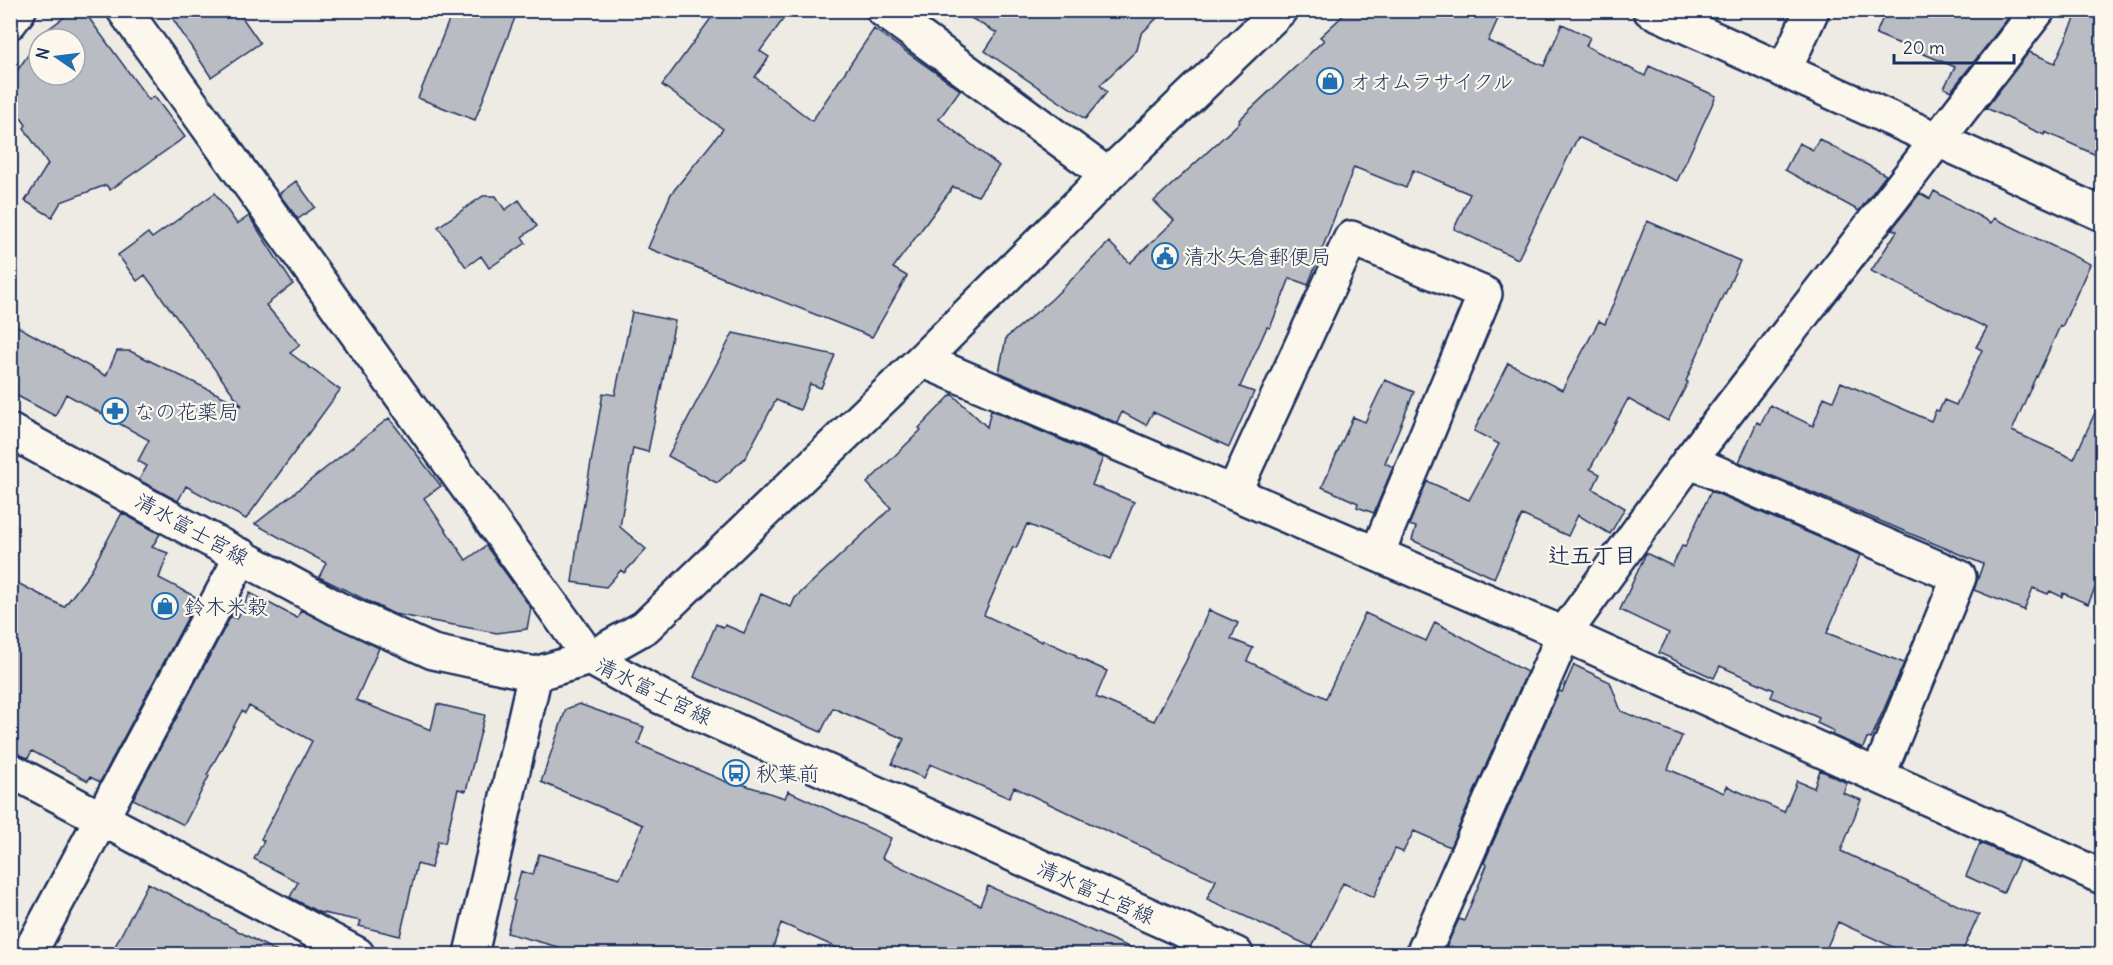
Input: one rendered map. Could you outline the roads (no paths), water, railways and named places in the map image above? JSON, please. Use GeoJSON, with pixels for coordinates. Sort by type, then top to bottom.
{"type":"FeatureCollection","features":[{"type":"Feature","properties":{"kind":"street"},"geometry":{"type":"LineString","coordinates":[[10,22],[19,10]]}},
{"type":"Feature","properties":{"kind":"street"},"geometry":{"type":"LineString","coordinates":[[124,10],[590,658],[645,627],[1280,10]]}},
{"type":"Feature","properties":{"kind":"street"},"geometry":{"type":"LineString","coordinates":[[883,10],[1108,175]]}},
{"type":"Feature","properties":{"kind":"street"},"geometry":{"type":"LineString","coordinates":[[1650,10],[1936,141],[2103,214]]}},
{"type":"Feature","properties":{"kind":"street"},"geometry":{"type":"LineString","coordinates":[[1784,71],[1812,10]]}},
{"type":"Feature","properties":{"kind":"street"},"geometry":{"type":"LineString","coordinates":[[1423,954],[1564,634],[1689,460],[2037,10]]}},
{"type":"Feature","properties":{"kind":"street"},"geometry":{"type":"LineString","coordinates":[[1234,492],[1351,238],[1485,294],[1377,554]]}},
{"type":"Feature","properties":{"kind":"street"},"geometry":{"type":"LineString","coordinates":[[922,360],[1564,634],[2103,876]]}},
{"type":"Feature","properties":{"kind":"street","name":"清水富士宮線"},"geometry":{"type":"LineString","coordinates":[[10,431],[336,608],[433,652],[536,674],[590,658],[663,698],[1236,954]]}},
{"type":"Feature","properties":{"kind":"street"},"geometry":{"type":"LineString","coordinates":[[1689,460],[1959,577],[1878,776]]}},
{"type":"Feature","properties":{"kind":"street"},"geometry":{"type":"LineString","coordinates":[[29,954],[242,556]]}},
{"type":"Feature","properties":{"kind":"street"},"geometry":{"type":"LineString","coordinates":[[471,954],[536,674]]}},
{"type":"Feature","properties":{"kind":"street"},"geometry":{"type":"LineString","coordinates":[[10,770],[357,954]]}},
{"type":"Feature","properties":{"kind":"place","name":"オオムラサイクル"},"geometry":{"type":"Point","coordinates":[1330,81]}},
{"type":"Feature","properties":{"kind":"place","name":"清水矢倉郵便局"},"geometry":{"type":"Point","coordinates":[1165,256]}},
{"type":"Feature","properties":{"kind":"place","name":"なの花薬局"},"geometry":{"type":"Point","coordinates":[115,411]}},
{"type":"Feature","properties":{"kind":"place","name":"鈴木米穀"},"geometry":{"type":"Point","coordinates":[165,606]}},
{"type":"Feature","properties":{"kind":"place","name":"秋葉前"},"geometry":{"type":"Point","coordinates":[736,773]}},
{"type":"Feature","properties":{"kind":"district","name":"辻五丁目"},"geometry":{"type":"Point","coordinates":[1592,555]}}]}
